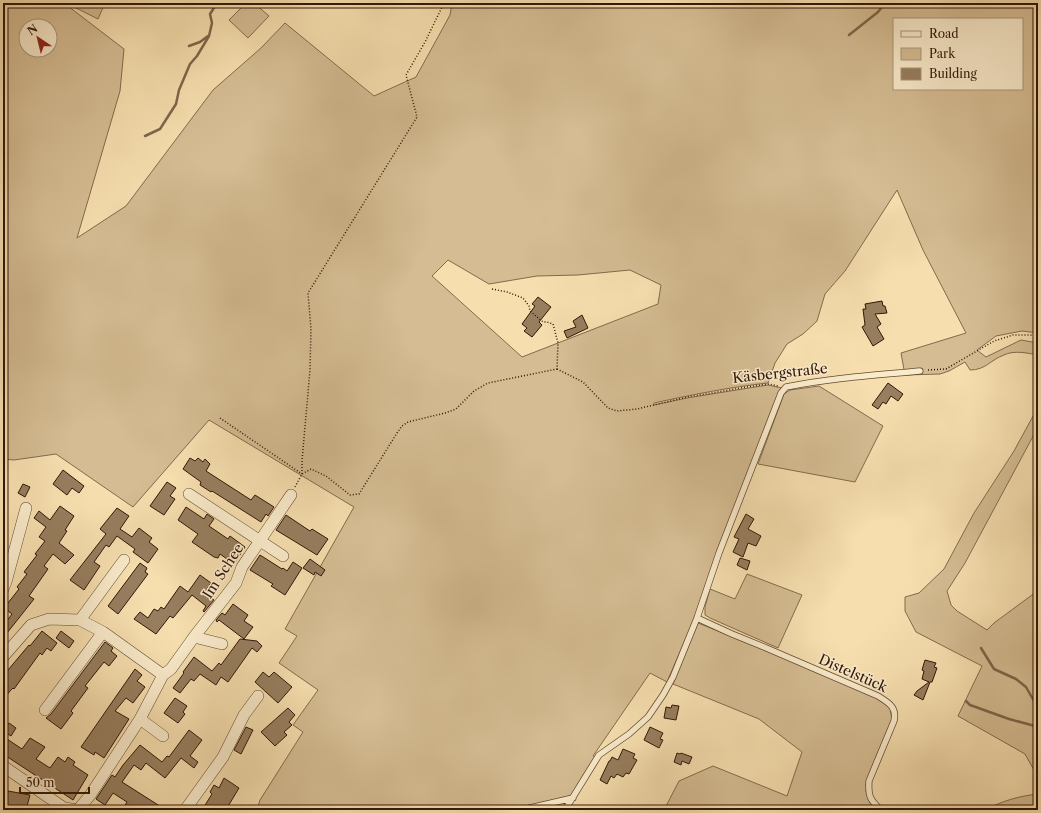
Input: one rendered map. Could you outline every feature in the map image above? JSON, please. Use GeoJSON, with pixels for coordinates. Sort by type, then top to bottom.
{"type":"FeatureCollection","features":[{"type":"Feature","properties":{"kind":"street","name":"Im Schee"},"geometry":{"type":"LineString","coordinates":[[189,494],[283,556]]}},
{"type":"Feature","properties":{"kind":"street","name":"Im Schee"},"geometry":{"type":"LineString","coordinates":[[78,810],[91,794],[140,719],[164,675],[171,669],[236,583],[242,567],[291,495]]}},
{"type":"Feature","properties":{"kind":"street"},"geometry":{"type":"LineString","coordinates":[[4,584],[26,508]]}},
{"type":"Feature","properties":{"kind":"street"},"geometry":{"type":"LineString","coordinates":[[80,620],[124,560]]}},
{"type":"Feature","properties":{"kind":"street"},"geometry":{"type":"LineString","coordinates":[[3,657],[31,625],[49,619],[80,620],[103,632],[164,675]]}},
{"type":"Feature","properties":{"kind":"street"},"geometry":{"type":"LineString","coordinates":[[45,710],[103,632]]}},
{"type":"Feature","properties":{"kind":"street"},"geometry":{"type":"LineString","coordinates":[[194,637],[222,644]]}},
{"type":"Feature","properties":{"kind":"street"},"geometry":{"type":"LineString","coordinates":[[185,810],[223,757],[244,715],[258,696]]}},
{"type":"Feature","properties":{"kind":"street"},"geometry":{"type":"LineString","coordinates":[[140,719],[163,736]]}},
{"type":"Feature","properties":{"kind":"street"},"geometry":{"type":"LineString","coordinates":[[3,766],[64,808],[78,810]]}},
{"type":"Feature","properties":{"kind":"lane","name":"Käsbergstraße"},"geometry":{"type":"LineString","coordinates":[[786,387],[874,375],[920,371]]}},
{"type":"Feature","properties":{"kind":"lane"},"geometry":{"type":"LineString","coordinates":[[565,810],[599,755],[629,734],[648,717],[673,677],[697,618],[716,559],[752,466],[781,393],[786,387]]}},
{"type":"Feature","properties":{"kind":"lane","name":"Distelstück"},"geometry":{"type":"LineString","coordinates":[[697,618],[878,696],[891,704],[896,713],[894,721],[876,764],[868,791],[871,802],[881,810]]}},
{"type":"Feature","properties":{"kind":"lane"},"geometry":{"type":"LineString","coordinates":[[521,810],[573,798]]}},
{"type":"Feature","properties":{"kind":"path"},"geometry":{"type":"LineString","coordinates":[[291,495],[302,474],[312,329],[308,293],[417,117],[406,75],[425,42],[444,3]]}},
{"type":"Feature","properties":{"kind":"path"},"geometry":{"type":"LineString","coordinates":[[302,474],[311,469],[326,476],[350,495],[359,494],[397,433],[402,426],[408,422],[456,409],[474,391],[488,383],[557,369],[558,343],[552,324],[543,322],[530,311],[529,306],[523,298],[507,292],[492,289]]}},
{"type":"Feature","properties":{"kind":"path"},"geometry":{"type":"LineString","coordinates":[[920,371],[946,369],[994,341],[1013,335],[1038,336]]}},
{"type":"Feature","properties":{"kind":"path","name":"Käsbergstraße"},"geometry":{"type":"LineString","coordinates":[[557,369],[583,382],[608,408],[617,411],[637,409],[688,397],[753,386],[769,384],[786,387]]}},
{"type":"Feature","properties":{"kind":"path"},"geometry":{"type":"LineString","coordinates":[[220,418],[302,474]]}},
{"type":"Feature","properties":{"kind":"green space"},"geometry":{"type":"Polygon","coordinates":[[[3,3],[64,3],[124,49],[120,91],[77,238],[126,206],[213,90],[261,48],[285,23],[374,96],[416,77],[450,15],[452,3],[1038,3],[1038,333],[1022,331],[996,336],[977,350],[986,357],[1021,340],[1038,343],[1038,355],[1021,352],[1008,353],[984,367],[975,370],[970,370],[965,362],[940,374],[905,375],[901,353],[966,333],[923,250],[897,190],[845,271],[825,294],[817,321],[803,334],[787,344],[775,363],[768,383],[696,394],[654,403],[654,405],[768,385],[782,388],[694,619],[667,682],[650,673],[593,756],[597,757],[573,796],[513,810],[257,810],[260,800],[303,732],[293,725],[318,690],[279,663],[297,636],[285,629],[354,507],[209,420],[133,507],[56,454],[14,460],[3,459],[3,3]],[[448,260],[432,276],[522,357],[658,304],[661,285],[630,270],[578,275],[537,276],[489,284],[448,260]]]}},
{"type":"Feature","properties":{"kind":"green space"},"geometry":{"type":"Polygon","coordinates":[[[105,3],[98,19],[68,4],[105,3]]]}},
{"type":"Feature","properties":{"kind":"green space"},"geometry":{"type":"Polygon","coordinates":[[[246,3],[254,3],[269,16],[248,38],[229,20],[246,3]]]}},
{"type":"Feature","properties":{"kind":"green space"},"geometry":{"type":"Polygon","coordinates":[[[819,386],[883,426],[855,482],[758,464],[784,394],[790,390],[819,386]]]}},
{"type":"Feature","properties":{"kind":"green space"},"geometry":{"type":"Polygon","coordinates":[[[1038,407],[1038,427],[965,563],[947,591],[951,605],[957,611],[987,630],[994,623],[1036,592],[1036,578],[1038,575],[1038,781],[1035,772],[1025,754],[958,716],[982,666],[916,632],[905,611],[905,597],[919,593],[944,569],[974,513],[1014,451],[1038,407]]]}},
{"type":"Feature","properties":{"kind":"green space"},"geometry":{"type":"Polygon","coordinates":[[[747,574],[802,595],[778,648],[705,615],[705,607],[710,589],[735,599],[747,574]]]}},
{"type":"Feature","properties":{"kind":"green space"},"geometry":{"type":"Polygon","coordinates":[[[698,623],[877,698],[890,707],[892,721],[866,791],[870,803],[879,810],[664,810],[679,781],[713,766],[787,796],[802,752],[759,719],[673,684],[698,623]]]}},
{"type":"Feature","properties":{"kind":"green space"},"geometry":{"type":"Polygon","coordinates":[[[1038,794],[1038,810],[985,810],[1011,799],[1038,794]]]}},
{"type":"Feature","properties":{"kind":"building"},"geometry":{"type":"Polygon","coordinates":[[[538,297],[551,307],[539,322],[542,325],[532,337],[524,331],[527,328],[522,324],[535,306],[532,304],[538,297]]]}},
{"type":"Feature","properties":{"kind":"building"},"geometry":{"type":"Polygon","coordinates":[[[882,301],[887,313],[875,314],[881,324],[877,327],[884,339],[873,346],[862,327],[865,325],[863,309],[866,309],[865,304],[882,301]]]}},
{"type":"Feature","properties":{"kind":"building"},"geometry":{"type":"Polygon","coordinates":[[[582,315],[588,328],[567,338],[564,331],[576,327],[573,321],[582,315]]]}},
{"type":"Feature","properties":{"kind":"building"},"geometry":{"type":"Polygon","coordinates":[[[888,383],[903,394],[898,401],[891,396],[886,404],[883,402],[878,409],[872,405],[888,383]]]}},
{"type":"Feature","properties":{"kind":"building"},"geometry":{"type":"Polygon","coordinates":[[[190,458],[195,461],[198,458],[203,462],[205,459],[210,464],[206,471],[251,500],[255,495],[274,507],[268,516],[266,514],[261,522],[200,485],[201,482],[183,469],[190,458]]]}},
{"type":"Feature","properties":{"kind":"building"},"geometry":{"type":"Polygon","coordinates":[[[63,470],[84,486],[79,493],[72,488],[67,495],[53,484],[63,470]]]}},
{"type":"Feature","properties":{"kind":"building"},"geometry":{"type":"Polygon","coordinates":[[[167,482],[176,488],[170,496],[175,499],[164,515],[150,506],[167,482]]]}},
{"type":"Feature","properties":{"kind":"building"},"geometry":{"type":"Polygon","coordinates":[[[23,484],[30,487],[25,497],[18,493],[23,484]]]}},
{"type":"Feature","properties":{"kind":"building"},"geometry":{"type":"Polygon","coordinates":[[[60,506],[74,516],[59,543],[74,555],[65,564],[53,554],[44,566],[48,569],[29,596],[34,599],[3,638],[3,626],[12,614],[4,608],[19,589],[17,587],[27,574],[24,572],[37,555],[35,554],[45,541],[39,537],[46,527],[34,518],[39,511],[50,520],[60,506]]]}},
{"type":"Feature","properties":{"kind":"building"},"geometry":{"type":"Polygon","coordinates":[[[186,507],[204,519],[207,514],[214,519],[209,526],[228,539],[230,536],[245,547],[234,564],[220,554],[218,558],[214,557],[192,542],[198,534],[178,520],[186,507]]]}},
{"type":"Feature","properties":{"kind":"building"},"geometry":{"type":"Polygon","coordinates":[[[117,508],[129,516],[120,529],[132,537],[139,528],[152,538],[149,542],[158,549],[148,563],[133,552],[135,549],[117,536],[109,547],[106,545],[94,562],[100,566],[84,590],[70,580],[106,534],[100,529],[117,508]]]}},
{"type":"Feature","properties":{"kind":"building"},"geometry":{"type":"Polygon","coordinates":[[[746,514],[754,519],[748,529],[761,536],[756,546],[748,543],[743,557],[733,552],[739,539],[734,537],[746,514]]]}},
{"type":"Feature","properties":{"kind":"building"},"geometry":{"type":"Polygon","coordinates":[[[286,515],[310,531],[312,529],[328,539],[317,555],[276,530],[286,515]]]}},
{"type":"Feature","properties":{"kind":"building"},"geometry":{"type":"Polygon","coordinates":[[[260,555],[287,571],[293,562],[302,568],[285,595],[271,586],[273,584],[250,570],[260,555]]]}},
{"type":"Feature","properties":{"kind":"building"},"geometry":{"type":"Polygon","coordinates":[[[740,558],[750,561],[747,570],[737,565],[740,558]]]}},
{"type":"Feature","properties":{"kind":"building"},"geometry":{"type":"Polygon","coordinates":[[[310,559],[325,570],[321,576],[315,572],[314,575],[303,568],[310,559]]]}},
{"type":"Feature","properties":{"kind":"building"},"geometry":{"type":"Polygon","coordinates":[[[140,563],[147,568],[145,572],[148,574],[118,614],[108,606],[140,563]]]}},
{"type":"Feature","properties":{"kind":"building"},"geometry":{"type":"Polygon","coordinates":[[[200,575],[211,583],[204,593],[214,600],[204,612],[203,611],[206,606],[192,595],[173,618],[170,616],[156,634],[134,619],[140,612],[148,618],[154,609],[158,611],[161,607],[164,609],[180,586],[188,592],[200,575]]]}},
{"type":"Feature","properties":{"kind":"building"},"geometry":{"type":"Polygon","coordinates":[[[233,604],[248,615],[244,621],[253,627],[244,639],[219,620],[217,622],[216,620],[222,613],[225,615],[233,604]]]}},
{"type":"Feature","properties":{"kind":"building"},"geometry":{"type":"Polygon","coordinates":[[[42,631],[57,643],[51,651],[47,648],[42,655],[40,653],[14,689],[13,688],[10,691],[3,700],[3,676],[42,631]]]}},
{"type":"Feature","properties":{"kind":"building"},"geometry":{"type":"Polygon","coordinates":[[[61,631],[74,641],[69,648],[56,638],[61,631]]]}},
{"type":"Feature","properties":{"kind":"building"},"geometry":{"type":"Polygon","coordinates":[[[240,639],[257,641],[262,646],[257,652],[252,648],[228,682],[221,677],[216,685],[200,674],[194,681],[191,679],[180,693],[173,688],[194,657],[212,671],[219,663],[221,665],[240,639]]]}},
{"type":"Feature","properties":{"kind":"building"},"geometry":{"type":"Polygon","coordinates":[[[105,642],[113,648],[111,651],[117,656],[109,666],[104,662],[85,686],[88,688],[71,711],[73,713],[61,729],[46,718],[51,714],[105,642]]]}},
{"type":"Feature","properties":{"kind":"building"},"geometry":{"type":"Polygon","coordinates":[[[925,660],[936,663],[934,667],[937,668],[923,700],[914,695],[929,682],[922,679],[924,671],[922,670],[925,660]]]}},
{"type":"Feature","properties":{"kind":"building"},"geometry":{"type":"Polygon","coordinates":[[[135,669],[142,675],[137,681],[145,687],[133,703],[126,698],[115,711],[129,719],[104,758],[95,752],[94,755],[81,747],[135,669]]]}},
{"type":"Feature","properties":{"kind":"building"},"geometry":{"type":"Polygon","coordinates":[[[263,672],[269,677],[274,672],[292,687],[278,703],[255,682],[263,672]]]}},
{"type":"Feature","properties":{"kind":"building"},"geometry":{"type":"Polygon","coordinates":[[[175,698],[187,706],[183,712],[185,714],[178,723],[164,713],[175,698]]]}},
{"type":"Feature","properties":{"kind":"building"},"geometry":{"type":"Polygon","coordinates":[[[672,705],[679,706],[676,720],[664,718],[666,707],[671,708],[672,705]]]}},
{"type":"Feature","properties":{"kind":"building"},"geometry":{"type":"Polygon","coordinates":[[[288,708],[295,715],[289,722],[292,725],[284,732],[287,735],[275,746],[261,732],[288,708]]]}},
{"type":"Feature","properties":{"kind":"building"},"geometry":{"type":"Polygon","coordinates":[[[9,723],[16,728],[11,736],[3,731],[9,723]]]}},
{"type":"Feature","properties":{"kind":"building"},"geometry":{"type":"Polygon","coordinates":[[[246,727],[253,730],[241,754],[234,750],[246,727]]]}},
{"type":"Feature","properties":{"kind":"building"},"geometry":{"type":"Polygon","coordinates":[[[650,727],[663,733],[660,739],[663,740],[659,748],[644,740],[650,727]]]}},
{"type":"Feature","properties":{"kind":"building"},"geometry":{"type":"Polygon","coordinates":[[[189,730],[202,740],[190,756],[198,762],[194,768],[181,758],[165,778],[146,763],[141,770],[134,765],[122,782],[166,810],[122,810],[127,802],[113,793],[105,805],[96,799],[112,775],[115,777],[140,745],[162,762],[167,756],[169,757],[189,730]]]}},
{"type":"Feature","properties":{"kind":"building"},"geometry":{"type":"Polygon","coordinates":[[[30,738],[45,747],[36,759],[50,768],[58,757],[65,762],[68,757],[75,762],[73,765],[88,775],[73,800],[3,754],[3,745],[7,739],[22,749],[30,738]]]}},
{"type":"Feature","properties":{"kind":"building"},"geometry":{"type":"Polygon","coordinates":[[[623,749],[635,754],[633,758],[637,760],[629,774],[626,773],[623,777],[617,774],[614,778],[611,776],[607,784],[600,780],[609,761],[612,757],[618,760],[623,749]]]}},
{"type":"Feature","properties":{"kind":"building"},"geometry":{"type":"Polygon","coordinates":[[[677,753],[692,757],[689,764],[682,761],[681,765],[674,762],[677,753]]]}},
{"type":"Feature","properties":{"kind":"building"},"geometry":{"type":"Polygon","coordinates":[[[224,778],[239,788],[227,808],[219,810],[202,810],[212,794],[210,792],[214,785],[219,788],[224,778]]]}},
{"type":"Feature","properties":{"kind":"building"},"geometry":{"type":"Polygon","coordinates":[[[8,791],[30,795],[26,810],[5,809],[8,791]]]}},
{"type":"Feature","properties":{"kind":"waterway"},"geometry":{"type":"LineString","coordinates":[[145,136],[160,129],[176,104],[179,90],[190,64],[197,56],[209,36],[212,23],[210,14],[217,3]]}},
{"type":"Feature","properties":{"kind":"waterway"},"geometry":{"type":"LineString","coordinates":[[849,35],[878,12],[885,3]]}},
{"type":"Feature","properties":{"kind":"waterway"},"geometry":{"type":"LineString","coordinates":[[189,46],[200,42],[208,36]]}},
{"type":"Feature","properties":{"kind":"waterway"},"geometry":{"type":"LineString","coordinates":[[981,648],[994,669],[1016,679],[1026,687],[1038,708]]}},
{"type":"Feature","properties":{"kind":"waterway"},"geometry":{"type":"LineString","coordinates":[[966,701],[970,705],[1038,728]]}},
{"type":"Feature","properties":{"kind":"waterway"},"geometry":{"type":"LineString","coordinates":[[1023,810],[1038,807]]}}]}
